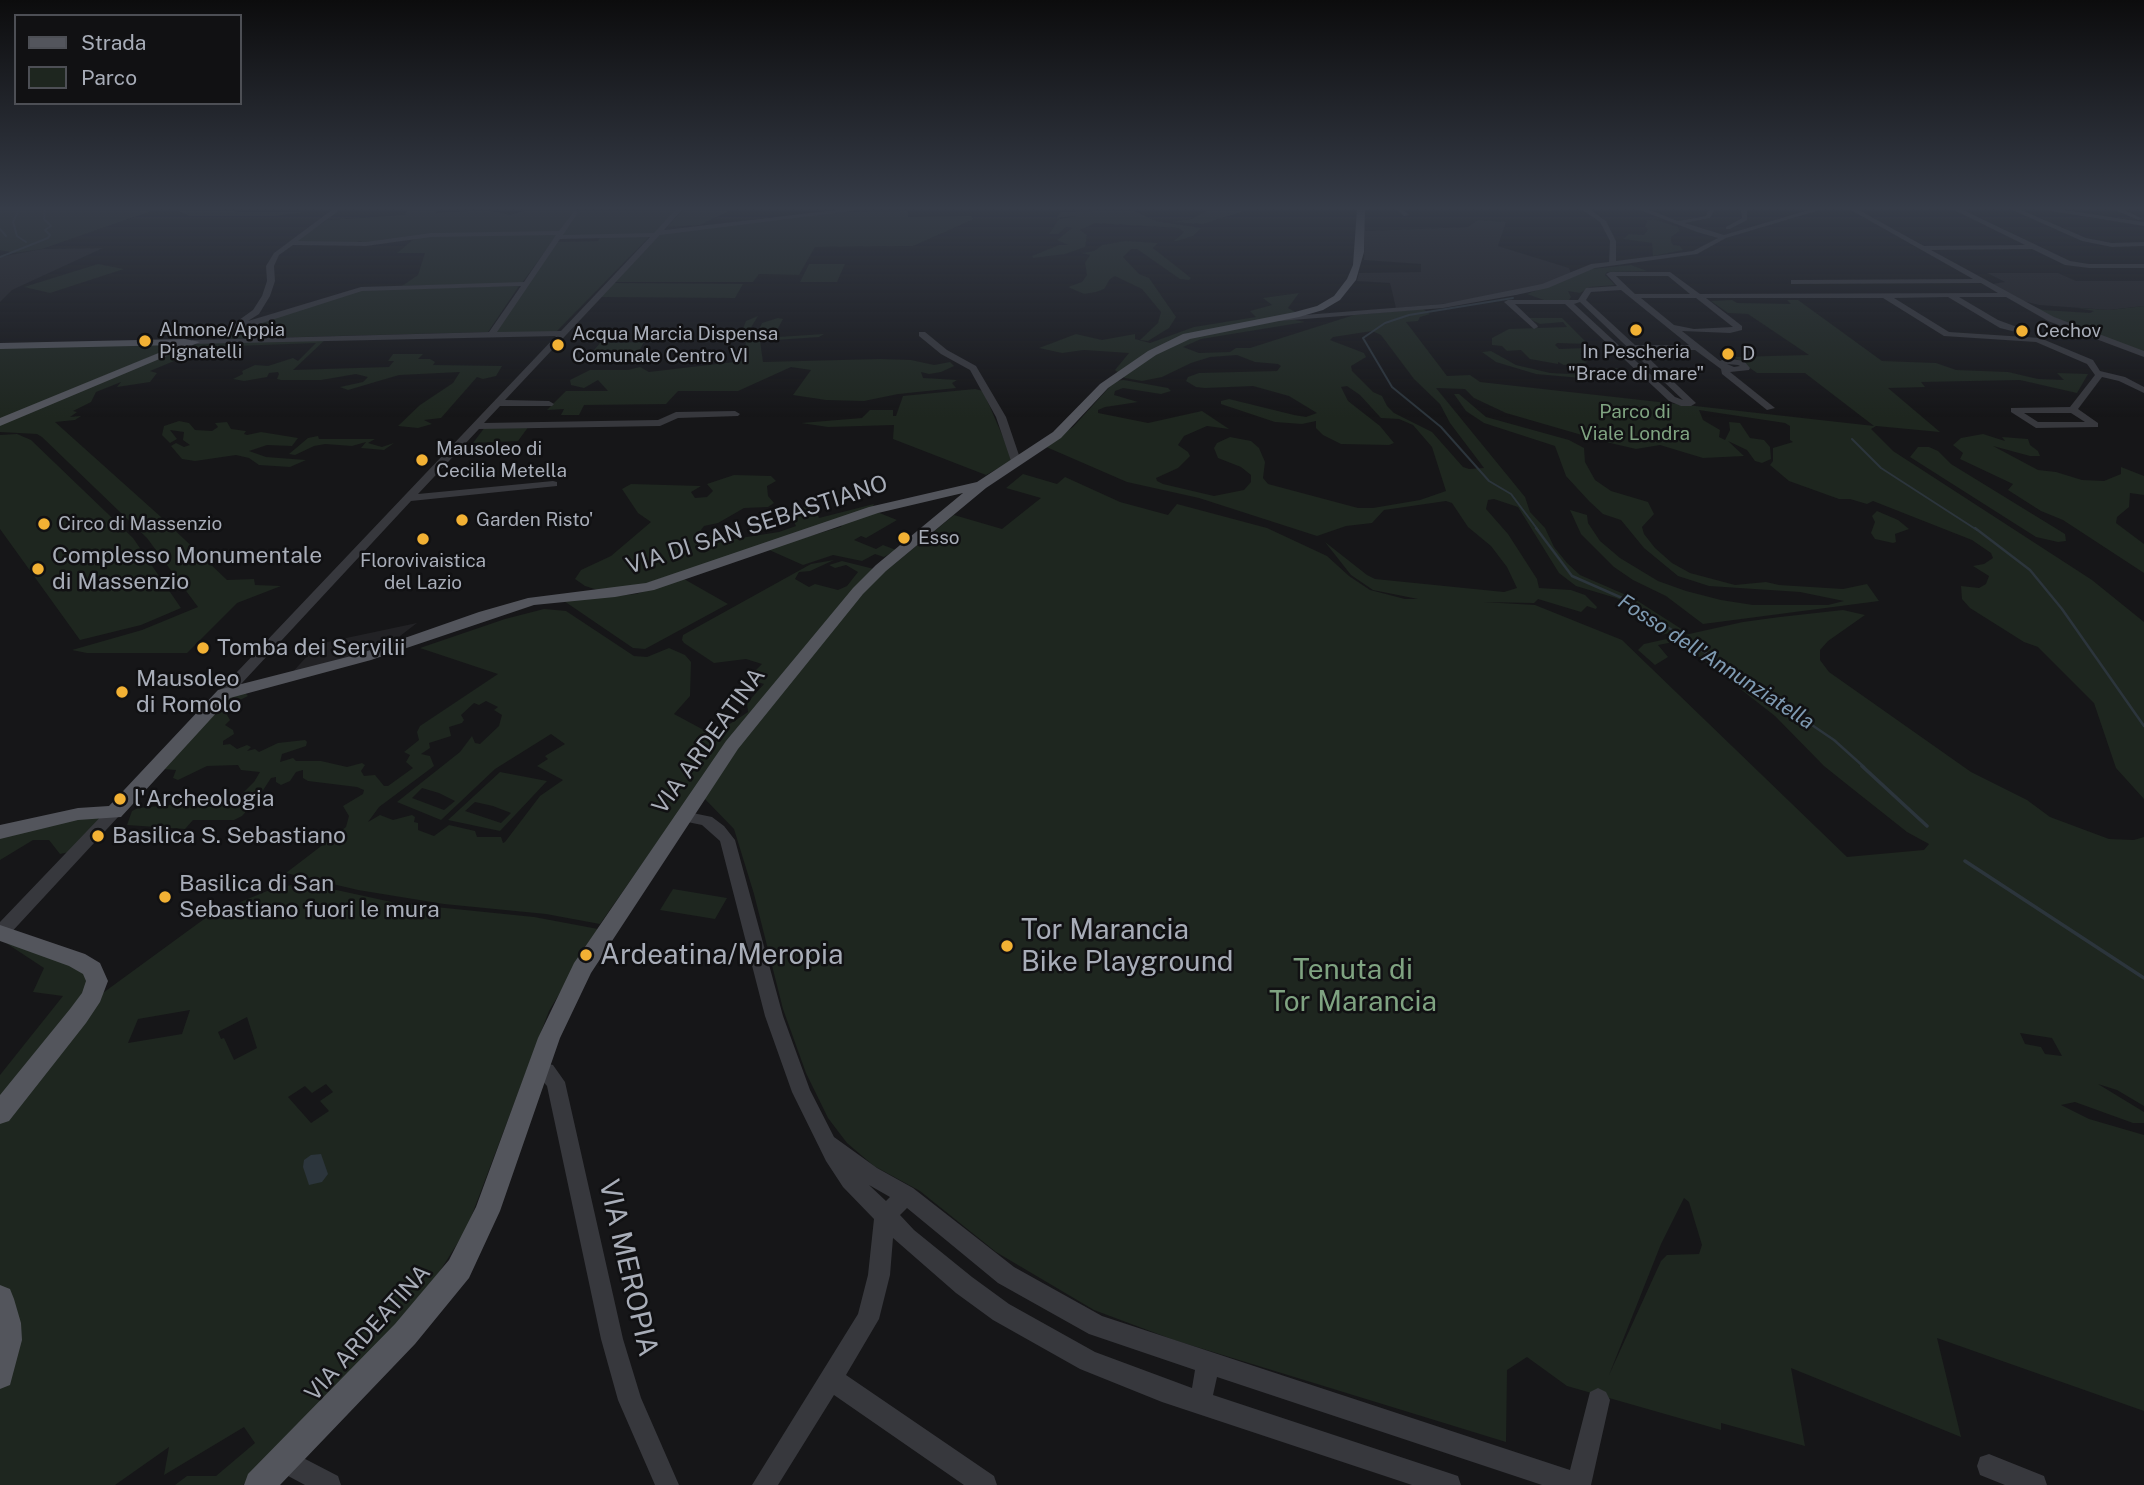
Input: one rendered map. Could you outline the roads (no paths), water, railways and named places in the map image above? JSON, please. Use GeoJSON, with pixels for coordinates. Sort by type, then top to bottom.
{"type":"FeatureCollection","features":[{"type":"Feature","properties":{"kind":"main road","name":"VIA ARDEATINA"},"geometry":{"type":"LineString","coordinates":[[259,1485],[411,1327],[458,1269],[492,1199],[537,1069],[562,1007],[582,969],[732,745],[858,591],[881,568],[981,485],[1068,426],[1104,386],[1166,345],[1194,334],[1279,319],[1320,307],[1341,294],[1352,278]]}},
{"type":"Feature","properties":{"kind":"main road"},"geometry":{"type":"LineString","coordinates":[[0,346],[195,342]]}},
{"type":"Feature","properties":{"kind":"main road"},"geometry":{"type":"LineString","coordinates":[[0,422],[195,342]]}},
{"type":"Feature","properties":{"kind":"main road","name":"VIA DI SAN SEBASTIANO"},"geometry":{"type":"LineString","coordinates":[[224,694],[365,657],[484,615],[533,601],[636,590],[874,509],[981,485]]}},
{"type":"Feature","properties":{"kind":"main road"},"geometry":{"type":"LineString","coordinates":[[0,832],[78,814],[114,812],[224,694]]}},
{"type":"Feature","properties":{"kind":"main road"},"geometry":{"type":"LineString","coordinates":[[0,933],[77,960],[92,970],[97,981],[85,1007],[0,1113]]}},
{"type":"Feature","properties":{"kind":"main road"},"geometry":{"type":"LineString","coordinates":[[0,1299],[6,1318],[8,1340],[0,1375]]}},
{"type":"Feature","properties":{"kind":"street"},"geometry":{"type":"LineString","coordinates":[[236,326],[259,309],[271,278]]}},
{"type":"Feature","properties":{"kind":"street"},"geometry":{"type":"LineString","coordinates":[[492,334],[529,278]]}},
{"type":"Feature","properties":{"kind":"street"},"geometry":{"type":"LineString","coordinates":[[224,694],[615,278]]}},
{"type":"Feature","properties":{"kind":"street"},"geometry":{"type":"LineString","coordinates":[[1279,319],[1443,306],[1534,289],[1560,278]]}},
{"type":"Feature","properties":{"kind":"street"},"geometry":{"type":"LineString","coordinates":[[1613,278],[1723,365],[1726,372],[1770,408]]}},
{"type":"Feature","properties":{"kind":"street"},"geometry":{"type":"LineString","coordinates":[[1672,327],[1693,331],[1730,331],[1739,327],[1676,278]]}},
{"type":"Feature","properties":{"kind":"street"},"geometry":{"type":"LineString","coordinates":[[1977,278],[2062,324],[2144,354]]}},
{"type":"Feature","properties":{"kind":"street"},"geometry":{"type":"LineString","coordinates":[[1794,282],[1982,281]]}},
{"type":"Feature","properties":{"kind":"street"},"geometry":{"type":"LineString","coordinates":[[195,342],[236,326],[364,288],[525,284]]}},
{"type":"Feature","properties":{"kind":"street"},"geometry":{"type":"LineString","coordinates":[[1583,301],[1584,293],[1591,289],[1623,288]]}},
{"type":"Feature","properties":{"kind":"street"},"geometry":{"type":"LineString","coordinates":[[1517,293],[1541,301]]}},
{"type":"Feature","properties":{"kind":"street"},"geometry":{"type":"LineString","coordinates":[[1637,298],[1804,300],[1885,295],[2007,295]]}},
{"type":"Feature","properties":{"kind":"street"},"geometry":{"type":"LineString","coordinates":[[1885,295],[1949,335],[2035,340],[2076,353]]}},
{"type":"Feature","properties":{"kind":"street"},"geometry":{"type":"LineString","coordinates":[[1949,295],[1997,322],[2090,362],[2098,371],[2144,384]]}},
{"type":"Feature","properties":{"kind":"street"},"geometry":{"type":"LineString","coordinates":[[1423,317],[1508,302],[1583,301],[1691,403],[1675,402],[1567,302]]}},
{"type":"Feature","properties":{"kind":"street"},"geometry":{"type":"LineString","coordinates":[[1508,302],[1534,327]]}},
{"type":"Feature","properties":{"kind":"street"},"geometry":{"type":"LineString","coordinates":[[1997,322],[2012,333],[2012,337]]}},
{"type":"Feature","properties":{"kind":"street"},"geometry":{"type":"LineString","coordinates":[[1693,331],[1690,337],[1698,346]]}},
{"type":"Feature","properties":{"kind":"street"},"geometry":{"type":"LineString","coordinates":[[195,342],[563,332]]}},
{"type":"Feature","properties":{"kind":"street"},"geometry":{"type":"LineString","coordinates":[[922,334],[944,352],[973,368],[1001,416],[1016,461]]}},
{"type":"Feature","properties":{"kind":"street"},"geometry":{"type":"LineString","coordinates":[[211,336],[223,340]]}},
{"type":"Feature","properties":{"kind":"street"},"geometry":{"type":"LineString","coordinates":[[1609,340],[1630,345],[1698,346]]}},
{"type":"Feature","properties":{"kind":"street"},"geometry":{"type":"LineString","coordinates":[[2073,410],[2098,371]]}},
{"type":"Feature","properties":{"kind":"street"},"geometry":{"type":"LineString","coordinates":[[2119,375],[2144,390]]}},
{"type":"Feature","properties":{"kind":"street"},"geometry":{"type":"LineString","coordinates":[[1650,379],[1666,378]]}},
{"type":"Feature","properties":{"kind":"street"},"geometry":{"type":"LineString","coordinates":[[497,403],[549,404]]}},
{"type":"Feature","properties":{"kind":"street"},"geometry":{"type":"LineString","coordinates":[[2014,410],[2050,410],[2073,410],[2095,425],[2036,425],[2014,410]]}},
{"type":"Feature","properties":{"kind":"street"},"geometry":{"type":"LineString","coordinates":[[477,426],[660,423],[676,415],[735,414]]}},
{"type":"Feature","properties":{"kind":"street"},"geometry":{"type":"LineString","coordinates":[[408,498],[553,484]]}},
{"type":"Feature","properties":{"kind":"street"},"geometry":{"type":"LineString","coordinates":[[0,933],[114,812]]}},
{"type":"Feature","properties":{"kind":"street"},"geometry":{"type":"LineString","coordinates":[[683,816],[700,818],[725,835],[785,1052],[801,1092],[827,1142],[850,1180],[885,1216],[964,1285],[1025,1328],[1117,1374],[1449,1485]]}},
{"type":"Feature","properties":{"kind":"street","name":"VIA MEROPIA"},"geometry":{"type":"LineString","coordinates":[[537,1069],[546,1071],[556,1082],[615,1349],[630,1400],[667,1485]]}},
{"type":"Feature","properties":{"kind":"street"},"geometry":{"type":"LineString","coordinates":[[827,1142],[870,1175],[906,1195],[980,1256],[1047,1300],[1109,1331],[1208,1365],[1579,1485],[1598,1400]]}},
{"type":"Feature","properties":{"kind":"street"},"geometry":{"type":"LineString","coordinates":[[764,1485],[861,1333],[873,1304],[882,1254],[885,1216],[906,1195]]}},
{"type":"Feature","properties":{"kind":"street"},"geometry":{"type":"LineString","coordinates":[[1200,1403],[1208,1365]]}},
{"type":"Feature","properties":{"kind":"street"},"geometry":{"type":"LineString","coordinates":[[831,1379],[985,1485]]}},
{"type":"Feature","properties":{"kind":"street"},"geometry":{"type":"LineString","coordinates":[[284,1460],[329,1485]]}},
{"type":"Feature","properties":{"kind":"street"},"geometry":{"type":"LineString","coordinates":[[1989,1466],[2035,1485]]}},
{"type":"Feature","properties":{"kind":"waterway","name":"Fosso dell'Annunziatella"},"geometry":{"type":"LineString","coordinates":[[1513,298],[1409,315],[1385,323],[1363,338],[1392,387],[1441,427],[1489,481],[1511,494],[1538,530]]}},
{"type":"Feature","properties":{"kind":"waterway"},"geometry":{"type":"LineString","coordinates":[[1852,439],[1881,468],[1977,530]]}},
{"type":"Feature","properties":{"kind":"waterway","name":"Fosso dell'Annunziatella"},"geometry":{"type":"LineString","coordinates":[[1536,528],[1572,576],[1629,601],[1834,740],[1864,767]]}},
{"type":"Feature","properties":{"kind":"waterway"},"geometry":{"type":"LineString","coordinates":[[1975,528],[2030,570],[2062,609],[2144,726]]}},
{"type":"Feature","properties":{"kind":"waterway","name":"Fosso dell'Annunziatella"},"geometry":{"type":"LineString","coordinates":[[1862,766],[1927,826]]}},
{"type":"Feature","properties":{"kind":"waterway","name":"Fosso dell'Annunziatella"},"geometry":{"type":"LineString","coordinates":[[1965,861],[2144,978]]}},
{"type":"Feature","properties":{"kind":"place","name":"In Pescheria \"Brace di mare\""},"geometry":{"type":"Point","coordinates":[1636,330]}},
{"type":"Feature","properties":{"kind":"place","name":"Cechov"},"geometry":{"type":"Point","coordinates":[2022,331]}},
{"type":"Feature","properties":{"kind":"place","name":"Almone/Appia Pignatelli"},"geometry":{"type":"Point","coordinates":[145,341]}},
{"type":"Feature","properties":{"kind":"place","name":"Acqua Marcia Dispensa Comunale Centro VI"},"geometry":{"type":"Point","coordinates":[558,345]}},
{"type":"Feature","properties":{"kind":"place","name":"D"},"geometry":{"type":"Point","coordinates":[1728,354]}},
{"type":"Feature","properties":{"kind":"place","name":"Mausoleo di Cecilia Metella"},"geometry":{"type":"Point","coordinates":[422,460]}},
{"type":"Feature","properties":{"kind":"place","name":"Garden Risto'"},"geometry":{"type":"Point","coordinates":[462,520]}},
{"type":"Feature","properties":{"kind":"place","name":"Circo di Massenzio"},"geometry":{"type":"Point","coordinates":[44,524]}},
{"type":"Feature","properties":{"kind":"place","name":"Esso"},"geometry":{"type":"Point","coordinates":[904,538]}},
{"type":"Feature","properties":{"kind":"place","name":"Florovivaistica del Lazio"},"geometry":{"type":"Point","coordinates":[423,539]}},
{"type":"Feature","properties":{"kind":"place","name":"Complesso Monumentale di Massenzio"},"geometry":{"type":"Point","coordinates":[38,569]}},
{"type":"Feature","properties":{"kind":"place","name":"Tomba dei Servilii"},"geometry":{"type":"Point","coordinates":[203,648]}},
{"type":"Feature","properties":{"kind":"place","name":"Mausoleo di Romolo"},"geometry":{"type":"Point","coordinates":[122,692]}},
{"type":"Feature","properties":{"kind":"place","name":"l'Archeologia"},"geometry":{"type":"Point","coordinates":[120,799]}},
{"type":"Feature","properties":{"kind":"place","name":"Basilica S. Sebastiano"},"geometry":{"type":"Point","coordinates":[98,836]}},
{"type":"Feature","properties":{"kind":"place","name":"Basilica di San Sebastiano fuori le mura"},"geometry":{"type":"Point","coordinates":[165,897]}},
{"type":"Feature","properties":{"kind":"place","name":"Tor Marancia Bike Playground"},"geometry":{"type":"Point","coordinates":[1007,946]}},
{"type":"Feature","properties":{"kind":"place","name":"Ardeatina/Meropia"},"geometry":{"type":"Point","coordinates":[586,955]}},
{"type":"Feature","properties":{"kind":"park label","name":"Parco di Viale Londra"},"geometry":{"type":"Point","coordinates":[1635,423]}},
{"type":"Feature","properties":{"kind":"park label","name":"Tenuta di Tor Marancia"},"geometry":{"type":"Point","coordinates":[1353,986]}}]}
